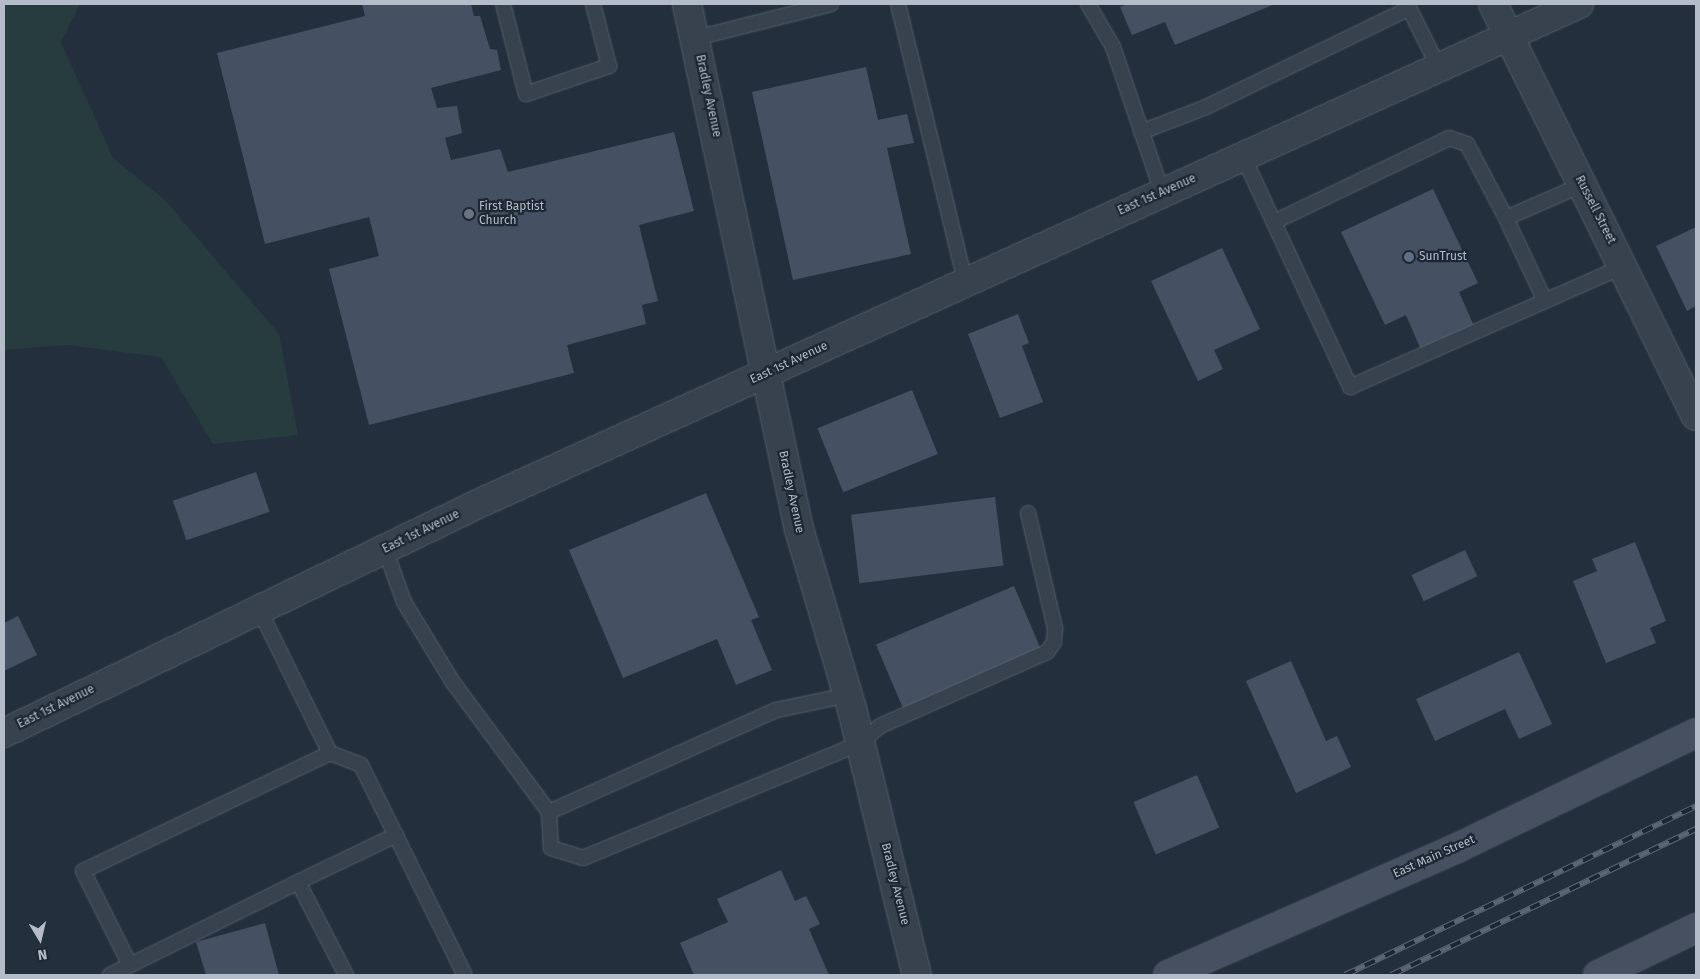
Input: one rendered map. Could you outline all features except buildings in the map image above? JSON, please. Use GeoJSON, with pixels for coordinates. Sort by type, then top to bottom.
{"type":"FeatureCollection","features":[{"type":"Feature","properties":{"kind":"main road","name":"East Main Street"},"geometry":{"type":"LineString","coordinates":[[1168,975],[1458,848],[1696,733]]}},
{"type":"Feature","properties":{"kind":"main road"},"geometry":{"type":"LineString","coordinates":[[1598,975],[1696,928]]}},
{"type":"Feature","properties":{"kind":"street","name":"Bradley Avenue"},"geometry":{"type":"LineString","coordinates":[[687,4],[696,38],[799,529],[848,695],[917,975]]}},
{"type":"Feature","properties":{"kind":"street","name":"Russell Street"},"geometry":{"type":"LineString","coordinates":[[1493,4],[1624,266],[1696,416]]}},
{"type":"Feature","properties":{"kind":"street","name":"East 1st Avenue"},"geometry":{"type":"LineString","coordinates":[[4,733],[385,549],[965,281],[1579,4]]}},
{"type":"Feature","properties":{"kind":"lane"},"geometry":{"type":"LineString","coordinates":[[503,4],[526,94],[609,66],[593,4]]}},
{"type":"Feature","properties":{"kind":"lane"},"geometry":{"type":"LineString","coordinates":[[696,38],[831,4]]}},
{"type":"Feature","properties":{"kind":"lane"},"geometry":{"type":"LineString","coordinates":[[898,4],[965,281]]}},
{"type":"Feature","properties":{"kind":"lane"},"geometry":{"type":"LineString","coordinates":[[1088,4],[1113,48],[1162,192]]}},
{"type":"Feature","properties":{"kind":"lane"},"geometry":{"type":"LineString","coordinates":[[1141,132],[1206,107],[1408,6],[1439,68]]}},
{"type":"Feature","properties":{"kind":"lane"},"geometry":{"type":"LineString","coordinates":[[1274,222],[1449,138],[1467,144],[1506,218],[1545,301]]}},
{"type":"Feature","properties":{"kind":"lane"},"geometry":{"type":"LineString","coordinates":[[1243,156],[1350,387],[1624,266]]}},
{"type":"Feature","properties":{"kind":"lane"},"geometry":{"type":"LineString","coordinates":[[1506,218],[1582,185]]}},
{"type":"Feature","properties":{"kind":"lane"},"geometry":{"type":"LineString","coordinates":[[385,549],[404,602],[452,681],[549,812],[551,848],[583,858],[860,743],[880,726],[1047,652],[1054,642],[1055,628],[1028,514]]}},
{"type":"Feature","properties":{"kind":"lane"},"geometry":{"type":"LineString","coordinates":[[259,610],[330,753],[361,765],[465,975]]}},
{"type":"Feature","properties":{"kind":"lane"},"geometry":{"type":"LineString","coordinates":[[549,812],[776,710],[848,695]]}},
{"type":"Feature","properties":{"kind":"lane"},"geometry":{"type":"LineString","coordinates":[[130,965],[83,871],[330,753]]}},
{"type":"Feature","properties":{"kind":"lane"},"geometry":{"type":"LineString","coordinates":[[110,975],[396,835]]}},
{"type":"Feature","properties":{"kind":"lane"},"geometry":{"type":"LineString","coordinates":[[298,882],[346,975]]}},
{"type":"Feature","properties":{"kind":"green space"},"geometry":{"type":"Polygon","coordinates":[[[4,4],[80,4],[61,42],[113,158],[165,200],[279,334],[298,435],[213,444],[161,357],[67,345],[4,350],[4,4]]]}},
{"type":"Feature","properties":{"kind":"railway"},"geometry":{"type":"LineString","coordinates":[[1345,975],[1696,806]]}},
{"type":"Feature","properties":{"kind":"railway"},"geometry":{"type":"LineString","coordinates":[[1391,975],[1696,829]]}},
{"type":"Feature","properties":{"kind":"place","name":"First Baptist Church"},"geometry":{"type":"Point","coordinates":[469,214]}},
{"type":"Feature","properties":{"kind":"place","name":"SunTrust"},"geometry":{"type":"Point","coordinates":[1409,257]}}]}
